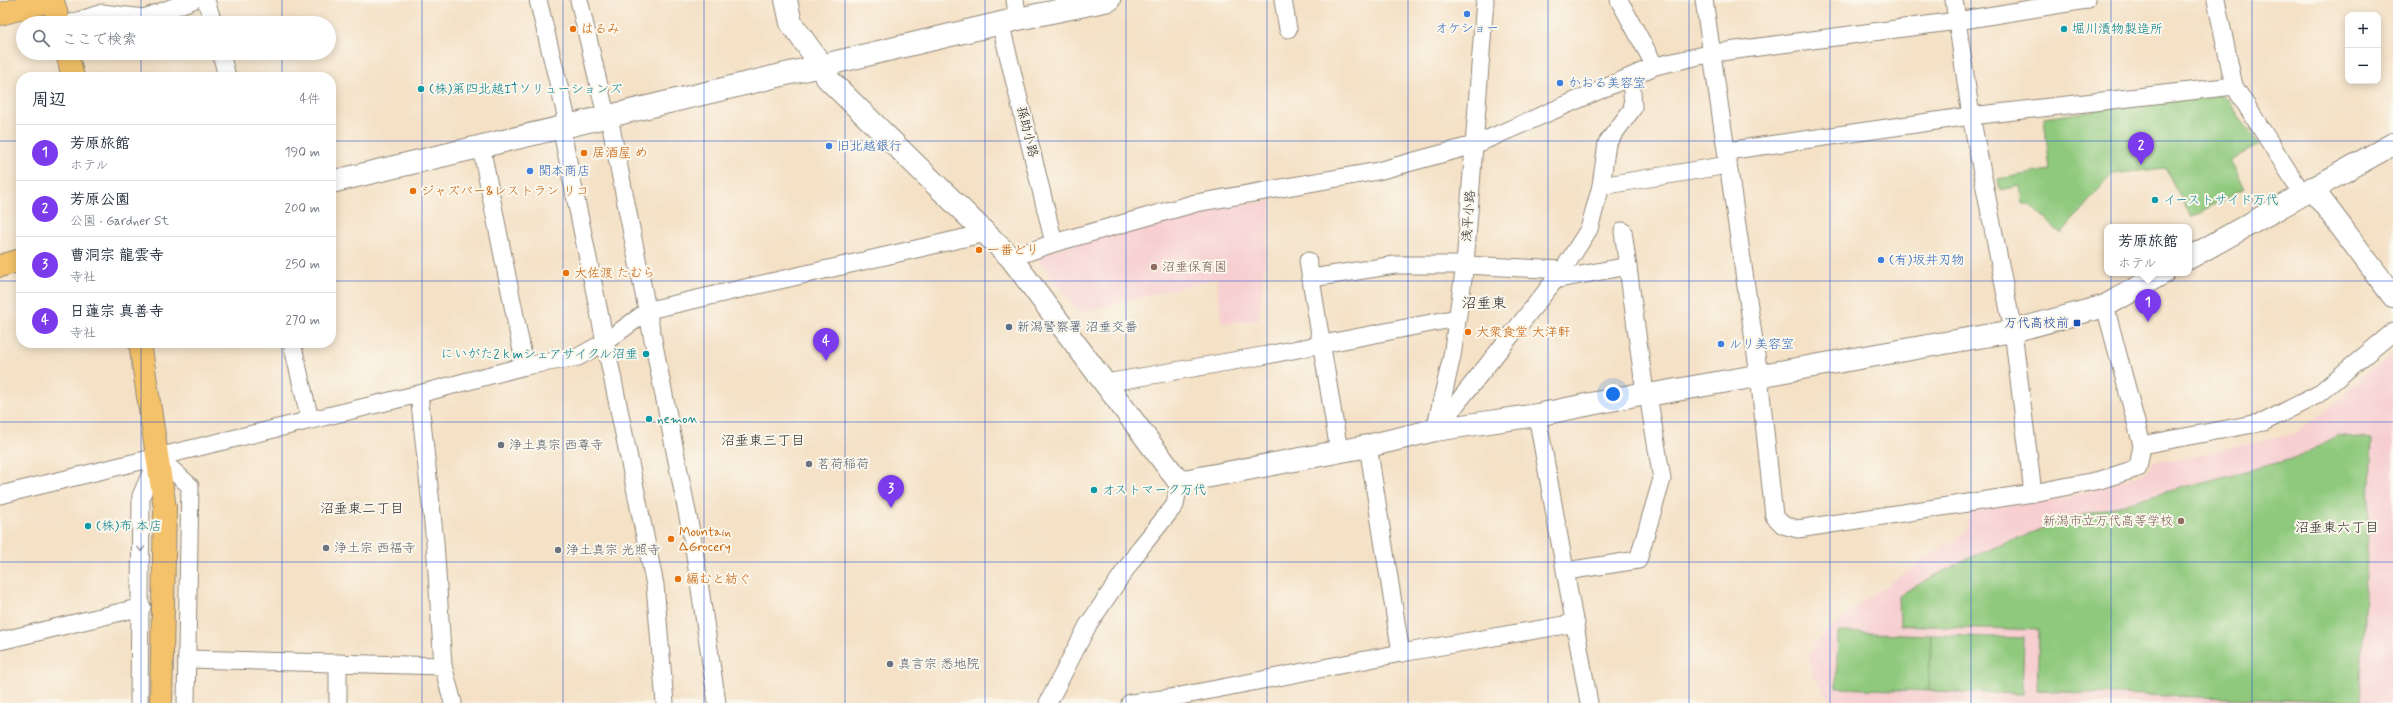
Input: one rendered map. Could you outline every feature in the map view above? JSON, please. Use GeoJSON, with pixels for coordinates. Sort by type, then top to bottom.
{"type":"FeatureCollection","features":[{"type":"Feature","properties":{"kind":"main road"},"geometry":{"type":"LineString","coordinates":[[0,14],[53,0],[57,16]]}},
{"type":"Feature","properties":{"kind":"main road"},"geometry":{"type":"LineString","coordinates":[[69,60],[72,72]]}},
{"type":"Feature","properties":{"kind":"main road"},"geometry":{"type":"LineString","coordinates":[[0,266],[16,261]]}},
{"type":"Feature","properties":{"kind":"main road"},"geometry":{"type":"LineString","coordinates":[[141,348],[165,508],[161,703]]}},
{"type":"Feature","properties":{"kind":"street"},"geometry":{"type":"LineString","coordinates":[[149,16],[193,0]]}},
{"type":"Feature","properties":{"kind":"street"},"geometry":{"type":"LineString","coordinates":[[206,0],[211,16]]}},
{"type":"Feature","properties":{"kind":"street"},"geometry":{"type":"LineString","coordinates":[[538,0],[566,115],[561,127],[655,585],[665,703]]}},
{"type":"Feature","properties":{"kind":"street"},"geometry":{"type":"LineString","coordinates":[[579,0],[604,107],[609,117],[649,310],[693,542],[717,703]]}},
{"type":"Feature","properties":{"kind":"street"},"geometry":{"type":"LineString","coordinates":[[786,0],[791,22],[822,66],[827,78],[1011,258],[1179,482],[1175,505],[1141,547],[1088,625],[1048,703]]}},
{"type":"Feature","properties":{"kind":"street"},"geometry":{"type":"LineString","coordinates":[[336,181],[995,26],[1016,10],[1109,0]]}},
{"type":"Feature","properties":{"kind":"street"},"geometry":{"type":"LineString","coordinates":[[1283,0],[1288,29]]}},
{"type":"Feature","properties":{"kind":"street","name":"浅平小路"},"geometry":{"type":"LineString","coordinates":[[1435,430],[1452,356],[1465,266],[1485,0]]}},
{"type":"Feature","properties":{"kind":"street"},"geometry":{"type":"LineString","coordinates":[[1619,0],[1655,66]]}},
{"type":"Feature","properties":{"kind":"street"},"geometry":{"type":"LineString","coordinates":[[1704,0],[1713,53],[1759,375],[1774,516],[1783,525],[1798,529],[2033,493],[2100,480],[2138,468],[2142,445],[2106,306]]}},
{"type":"Feature","properties":{"kind":"street"},"geometry":{"type":"LineString","coordinates":[[1954,0],[1971,116],[2013,331],[2033,493]]}},
{"type":"Feature","properties":{"kind":"street"},"geometry":{"type":"LineString","coordinates":[[1011,258],[1054,243],[1196,204],[1378,171],[1474,145],[1655,66],[1713,53],[1957,21],[2086,0]]}},
{"type":"Feature","properties":{"kind":"street"},"geometry":{"type":"LineString","coordinates":[[2216,0],[2234,86],[2307,190],[2393,296]]}},
{"type":"Feature","properties":{"kind":"street"},"geometry":{"type":"LineString","coordinates":[[93,16],[102,13],[127,16]]}},
{"type":"Feature","properties":{"kind":"street","name":"孫助小路"},"geometry":{"type":"LineString","coordinates":[[995,26],[1002,30],[1054,243]]}},
{"type":"Feature","properties":{"kind":"street"},"geometry":{"type":"LineString","coordinates":[[223,60],[226,72]]}},
{"type":"Feature","properties":{"kind":"street"},"geometry":{"type":"LineString","coordinates":[[1435,430],[1559,275],[1589,229],[1601,186],[1607,143],[1633,108],[1631,77]]}},
{"type":"Feature","properties":{"kind":"street"},"geometry":{"type":"LineString","coordinates":[[1601,186],[1728,158],[1971,116],[2234,86]]}},
{"type":"Feature","properties":{"kind":"street"},"geometry":{"type":"LineString","coordinates":[[2192,256],[2307,190],[2393,144]]}},
{"type":"Feature","properties":{"kind":"street"},"geometry":{"type":"LineString","coordinates":[[481,146],[525,366]]}},
{"type":"Feature","properties":{"kind":"street"},"geometry":{"type":"LineString","coordinates":[[1566,571],[1638,560],[1662,479],[1647,394],[1623,231]]}},
{"type":"Feature","properties":{"kind":"street"},"geometry":{"type":"LineString","coordinates":[[0,495],[418,394],[525,366],[578,357],[605,342],[649,310],[986,233]]}},
{"type":"Feature","properties":{"kind":"street"},"geometry":{"type":"LineString","coordinates":[[1308,261],[1312,278],[1338,451]]}},
{"type":"Feature","properties":{"kind":"street"},"geometry":{"type":"LineString","coordinates":[[1312,278],[1395,265],[1465,266],[1559,275],[1628,266]]}},
{"type":"Feature","properties":{"kind":"street"},"geometry":{"type":"LineString","coordinates":[[1179,482],[1368,446],[1435,430],[1537,415],[1647,394],[2013,331],[2106,306],[2158,276]]}},
{"type":"Feature","properties":{"kind":"street"},"geometry":{"type":"LineString","coordinates":[[1106,383],[1262,356],[1322,343],[1457,318]]}},
{"type":"Feature","properties":{"kind":"street"},"geometry":{"type":"LineString","coordinates":[[2142,445],[2264,422],[2317,395],[2393,332]]}},
{"type":"Feature","properties":{"kind":"street"},"geometry":{"type":"LineString","coordinates":[[293,348],[310,420]]}},
{"type":"Feature","properties":{"kind":"street"},"geometry":{"type":"LineString","coordinates":[[418,394],[435,542],[443,666],[453,703]]}},
{"type":"Feature","properties":{"kind":"street"},"geometry":{"type":"LineString","coordinates":[[1537,415],[1576,624],[1589,703]]}},
{"type":"Feature","properties":{"kind":"street"},"geometry":{"type":"LineString","coordinates":[[1368,446],[1401,652]]}},
{"type":"Feature","properties":{"kind":"street"},"geometry":{"type":"LineString","coordinates":[[140,703],[142,607],[141,496],[158,457]]}},
{"type":"Feature","properties":{"kind":"street"},"geometry":{"type":"LineString","coordinates":[[158,457],[190,486],[186,703]]}},
{"type":"Feature","properties":{"kind":"street"},"geometry":{"type":"LineString","coordinates":[[0,642],[142,607]]}},
{"type":"Feature","properties":{"kind":"street"},"geometry":{"type":"LineString","coordinates":[[1130,703],[1170,701],[1401,652],[1576,624]]}},
{"type":"Feature","properties":{"kind":"street"},"geometry":{"type":"LineString","coordinates":[[187,659],[443,666]]}},
{"type":"Feature","properties":{"kind":"street"},"geometry":{"type":"LineString","coordinates":[[338,663],[338,703]]}},
{"type":"Feature","properties":{"kind":"shaded area","name":"沼垂保育園"},"geometry":{"type":"Polygon","coordinates":[[[1271,201],[1259,320],[1222,323],[1217,278],[1079,313],[1035,255],[1194,211],[1271,201]]]}},
{"type":"Feature","properties":{"kind":"shaded area","name":"新潟市立万代高等学校"},"geometry":{"type":"Polygon","coordinates":[[[2393,355],[2393,703],[1891,703],[1835,700],[1826,695],[1813,676],[1808,653],[1824,633],[1864,601],[1965,532],[1971,510],[2067,498],[2144,474],[2154,462],[2177,460],[2294,434],[2338,402],[2364,374],[2393,355]]]}},
{"type":"Feature","properties":{"kind":"green space"},"geometry":{"type":"Polygon","coordinates":[[[2218,92],[2228,100],[2259,145],[2230,161],[2245,188],[2191,217],[2165,168],[2112,174],[2061,234],[2030,204],[2022,204],[2020,186],[2000,190],[1998,179],[2050,170],[2044,118],[2218,92]]]}},
{"type":"Feature","properties":{"kind":"green space","name":"新潟市立万代高等学校"},"geometry":{"type":"Polygon","coordinates":[[[2338,435],[2372,440],[2360,703],[2037,691],[2039,630],[1900,625],[1899,595],[1966,559],[2053,524],[2157,494],[2292,459],[2338,435]]]}},
{"type":"Feature","properties":{"kind":"green space"},"geometry":{"type":"Polygon","coordinates":[[[1838,632],[1931,635],[1929,691],[1836,688],[1838,632]]]}},
{"type":"Feature","properties":{"kind":"green space"},"geometry":{"type":"Polygon","coordinates":[[[1931,635],[2024,638],[2022,694],[1929,691],[1931,635]]]}},
{"type":"Feature","properties":{"kind":"place","name":"オケショー"},"geometry":{"type":"Point","coordinates":[1467,14]}},
{"type":"Feature","properties":{"kind":"place","name":"はるみ"},"geometry":{"type":"Point","coordinates":[573,29]}},
{"type":"Feature","properties":{"kind":"place","name":"堀川漬物製造所"},"geometry":{"type":"Point","coordinates":[2064,29]}},
{"type":"Feature","properties":{"kind":"place","name":"かおる美容室"},"geometry":{"type":"Point","coordinates":[1560,83]}},
{"type":"Feature","properties":{"kind":"place","name":"(株)第四北越ITソリューションズ"},"geometry":{"type":"Point","coordinates":[421,89]}},
{"type":"Feature","properties":{"kind":"place","name":"旧北越銀行"},"geometry":{"type":"Point","coordinates":[829,146]}},
{"type":"Feature","properties":{"kind":"place","name":"居酒屋 め"},"geometry":{"type":"Point","coordinates":[584,153]}},
{"type":"Feature","properties":{"kind":"place","name":"芳原公園"},"geometry":{"type":"Point","coordinates":[2141,165]}},
{"type":"Feature","properties":{"kind":"place","name":"関本商店"},"geometry":{"type":"Point","coordinates":[530,171]}},
{"type":"Feature","properties":{"kind":"place","name":"ジャズバー&レストラン リコ"},"geometry":{"type":"Point","coordinates":[413,191]}},
{"type":"Feature","properties":{"kind":"place","name":"イーストサイド万代"},"geometry":{"type":"Point","coordinates":[2155,200]}},
{"type":"Feature","properties":{"kind":"place","name":"一番どり"},"geometry":{"type":"Point","coordinates":[979,250]}},
{"type":"Feature","properties":{"kind":"place","name":"(有)坂井刃物"},"geometry":{"type":"Point","coordinates":[1881,260]}},
{"type":"Feature","properties":{"kind":"place","name":"沼垂保育園"},"geometry":{"type":"Point","coordinates":[1154,267]}},
{"type":"Feature","properties":{"kind":"place","name":"大佐渡 たむら"},"geometry":{"type":"Point","coordinates":[566,273]}},
{"type":"Feature","properties":{"kind":"place","name":"芳原旅館"},"geometry":{"type":"Point","coordinates":[2148,322]}},
{"type":"Feature","properties":{"kind":"place","name":"万代高校前"},"geometry":{"type":"Point","coordinates":[2077,323]}},
{"type":"Feature","properties":{"kind":"place","name":"新潟警察署 沼垂交番"},"geometry":{"type":"Point","coordinates":[1009,327]}},
{"type":"Feature","properties":{"kind":"place","name":"大衆食堂 大洋軒"},"geometry":{"type":"Point","coordinates":[1468,332]}},
{"type":"Feature","properties":{"kind":"place","name":"ルリ美容室"},"geometry":{"type":"Point","coordinates":[1721,344]}},
{"type":"Feature","properties":{"kind":"place","name":"にいがた2ｋmシェアサイクル沼垂"},"geometry":{"type":"Point","coordinates":[646,354]}},
{"type":"Feature","properties":{"kind":"place","name":"日蓮宗 真善寺"},"geometry":{"type":"Point","coordinates":[826,361]}},
{"type":"Feature","properties":{"kind":"place","name":"nemon"},"geometry":{"type":"Point","coordinates":[649,419]}},
{"type":"Feature","properties":{"kind":"place","name":"浄土真宗 西尊寺"},"geometry":{"type":"Point","coordinates":[501,445]}},
{"type":"Feature","properties":{"kind":"place","name":"茗荷稲荷"},"geometry":{"type":"Point","coordinates":[809,464]}},
{"type":"Feature","properties":{"kind":"place","name":"オストマーク万代"},"geometry":{"type":"Point","coordinates":[1094,490]}},
{"type":"Feature","properties":{"kind":"place","name":"曹洞宗 龍雲寺"},"geometry":{"type":"Point","coordinates":[891,508]}},
{"type":"Feature","properties":{"kind":"place","name":"新潟市立万代高等学校"},"geometry":{"type":"Point","coordinates":[2181,521]}},
{"type":"Feature","properties":{"kind":"place","name":"(株)布 本店"},"geometry":{"type":"Point","coordinates":[88,526]}},
{"type":"Feature","properties":{"kind":"place","name":"Mountain △Grocery"},"geometry":{"type":"Point","coordinates":[671,539]}},
{"type":"Feature","properties":{"kind":"place","name":"浄土宗 西福寺"},"geometry":{"type":"Point","coordinates":[326,548]}},
{"type":"Feature","properties":{"kind":"place","name":"浄土真宗 光照寺"},"geometry":{"type":"Point","coordinates":[558,550]}},
{"type":"Feature","properties":{"kind":"place","name":"編むと紡ぐ"},"geometry":{"type":"Point","coordinates":[678,579]}},
{"type":"Feature","properties":{"kind":"place","name":"真言宗 悉地院"},"geometry":{"type":"Point","coordinates":[890,664]}},
{"type":"Feature","properties":{"kind":"district","name":"沼垂東"},"geometry":{"type":"Point","coordinates":[1484,304]}},
{"type":"Feature","properties":{"kind":"district","name":"沼垂東三丁目"},"geometry":{"type":"Point","coordinates":[763,441]}},
{"type":"Feature","properties":{"kind":"district","name":"沼垂東二丁目"},"geometry":{"type":"Point","coordinates":[362,509]}},
{"type":"Feature","properties":{"kind":"district","name":"沼垂東六丁目"},"geometry":{"type":"Point","coordinates":[2337,528]}}]}
